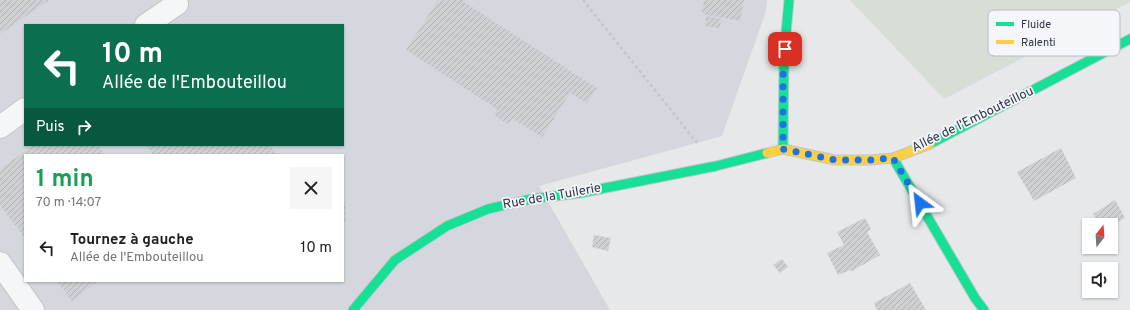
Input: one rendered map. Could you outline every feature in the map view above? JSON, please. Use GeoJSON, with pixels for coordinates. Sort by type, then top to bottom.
{"type":"FeatureCollection","features":[{"type":"Feature","properties":{"kind":"street"},"geometry":{"type":"LineString","coordinates":[[147,24],[177,4],[174,0]]}},
{"type":"Feature","properties":{"kind":"street"},"geometry":{"type":"LineString","coordinates":[[783,149],[783,77],[786,20],[789,0]]}},
{"type":"Feature","properties":{"kind":"street","name":"Allée de l'Embouteillou"},"geometry":{"type":"LineString","coordinates":[[1120,44],[1130,39]]}},
{"type":"Feature","properties":{"kind":"street","name":"Allée de l'Embouteillou"},"geometry":{"type":"LineString","coordinates":[[783,149],[835,160],[870,160],[893,158],[925,146],[954,132],[1098,56]]}},
{"type":"Feature","properties":{"kind":"street"},"geometry":{"type":"LineString","coordinates":[[0,127],[24,110]]}},
{"type":"Feature","properties":{"kind":"street","name":"Rue de la Tuilerie"},"geometry":{"type":"LineString","coordinates":[[353,310],[395,260],[430,236],[467,217],[488,209],[531,199],[580,193],[716,166],[783,149]]}},
{"type":"Feature","properties":{"kind":"street"},"geometry":{"type":"LineString","coordinates":[[893,158],[975,298],[984,310]]}},
{"type":"Feature","properties":{"kind":"street"},"geometry":{"type":"LineString","coordinates":[[0,263],[33,310]]}},
{"type":"Feature","properties":{"kind":"path"},"geometry":{"type":"LineString","coordinates":[[583,0],[716,166]]}},
{"type":"Feature","properties":{"kind":"shaded area"},"geometry":{"type":"Polygon","coordinates":[[[0,0],[767,0],[766,11],[722,136],[539,186],[610,310],[0,310],[0,0]]]}},
{"type":"Feature","properties":{"kind":"shaded area"},"geometry":{"type":"Polygon","coordinates":[[[850,0],[1130,0],[1130,2],[1115,10],[988,10],[988,56],[1026,56],[944,99],[850,0]]]}},
{"type":"Feature","properties":{"kind":"building"},"geometry":{"type":"Polygon","coordinates":[[[0,0],[49,0],[0,34],[0,0]]]}},
{"type":"Feature","properties":{"kind":"building"},"geometry":{"type":"Polygon","coordinates":[[[438,0],[466,0],[464,2],[597,88],[587,103],[570,93],[542,137],[513,119],[508,124],[494,115],[497,109],[406,50],[438,0]]]}},
{"type":"Feature","properties":{"kind":"building"},"geometry":{"type":"Polygon","coordinates":[[[704,0],[744,0],[740,21],[702,14],[704,0]]]}},
{"type":"Feature","properties":{"kind":"building"},"geometry":{"type":"Polygon","coordinates":[[[706,16],[721,19],[720,28],[705,26],[706,16]]]}},
{"type":"Feature","properties":{"kind":"building"},"geometry":{"type":"Polygon","coordinates":[[[32,146],[99,146],[104,154],[24,154],[24,237],[0,205],[0,170],[32,146]]]}},
{"type":"Feature","properties":{"kind":"building"},"geometry":{"type":"Polygon","coordinates":[[[147,146],[270,146],[276,154],[152,154],[147,146]]]}},
{"type":"Feature","properties":{"kind":"building"},"geometry":{"type":"Polygon","coordinates":[[[1061,148],[1076,178],[1034,201],[1017,172],[1061,148]]]}},
{"type":"Feature","properties":{"kind":"building"},"geometry":{"type":"Polygon","coordinates":[[[1115,200],[1125,218],[1118,222],[1118,218],[1095,218],[1093,214],[1115,200]]]}},
{"type":"Feature","properties":{"kind":"building"},"geometry":{"type":"Polygon","coordinates":[[[344,202],[345,203],[344,222],[344,202]]]}},
{"type":"Feature","properties":{"kind":"building"},"geometry":{"type":"Polygon","coordinates":[[[865,218],[871,229],[867,232],[880,255],[852,271],[850,270],[838,275],[827,253],[844,245],[837,232],[865,218]]]}},
{"type":"Feature","properties":{"kind":"building"},"geometry":{"type":"Polygon","coordinates":[[[594,235],[611,238],[608,251],[592,247],[594,235]]]}},
{"type":"Feature","properties":{"kind":"building"},"geometry":{"type":"Polygon","coordinates":[[[782,259],[788,267],[780,273],[773,265],[782,259]]]}},
{"type":"Feature","properties":{"kind":"building"},"geometry":{"type":"Polygon","coordinates":[[[58,282],[97,282],[72,301],[58,282]]]}},
{"type":"Feature","properties":{"kind":"building"},"geometry":{"type":"Polygon","coordinates":[[[910,283],[926,310],[877,310],[874,303],[910,283]]]}},
{"type":"Feature","properties":{"kind":"traffic: fast"},"geometry":{"type":"LineString","coordinates":[[783,149],[784,55],[789,0]]}},
{"type":"Feature","properties":{"kind":"traffic: fast"},"geometry":{"type":"LineString","coordinates":[[1120,44],[1130,39]]}},
{"type":"Feature","properties":{"kind":"traffic: fast"},"geometry":{"type":"LineString","coordinates":[[930,144],[1098,56]]}},
{"type":"Feature","properties":{"kind":"traffic: fast"},"geometry":{"type":"LineString","coordinates":[[353,310],[395,260],[447,226],[488,209],[531,199],[580,193],[716,166],[767,153]]}},
{"type":"Feature","properties":{"kind":"traffic: fast"},"geometry":{"type":"LineString","coordinates":[[893,158],[975,298],[984,310]]}},
{"type":"Feature","properties":{"kind":"traffic: slow"},"geometry":{"type":"LineString","coordinates":[[767,153],[783,149],[835,160],[870,160],[893,158],[930,144]]}},
{"type":"Feature","properties":{"kind":"route"},"geometry":{"type":"LineString","coordinates":[[785,49],[783,77],[783,149],[835,160],[870,160],[893,158],[920,203]]}}]}
